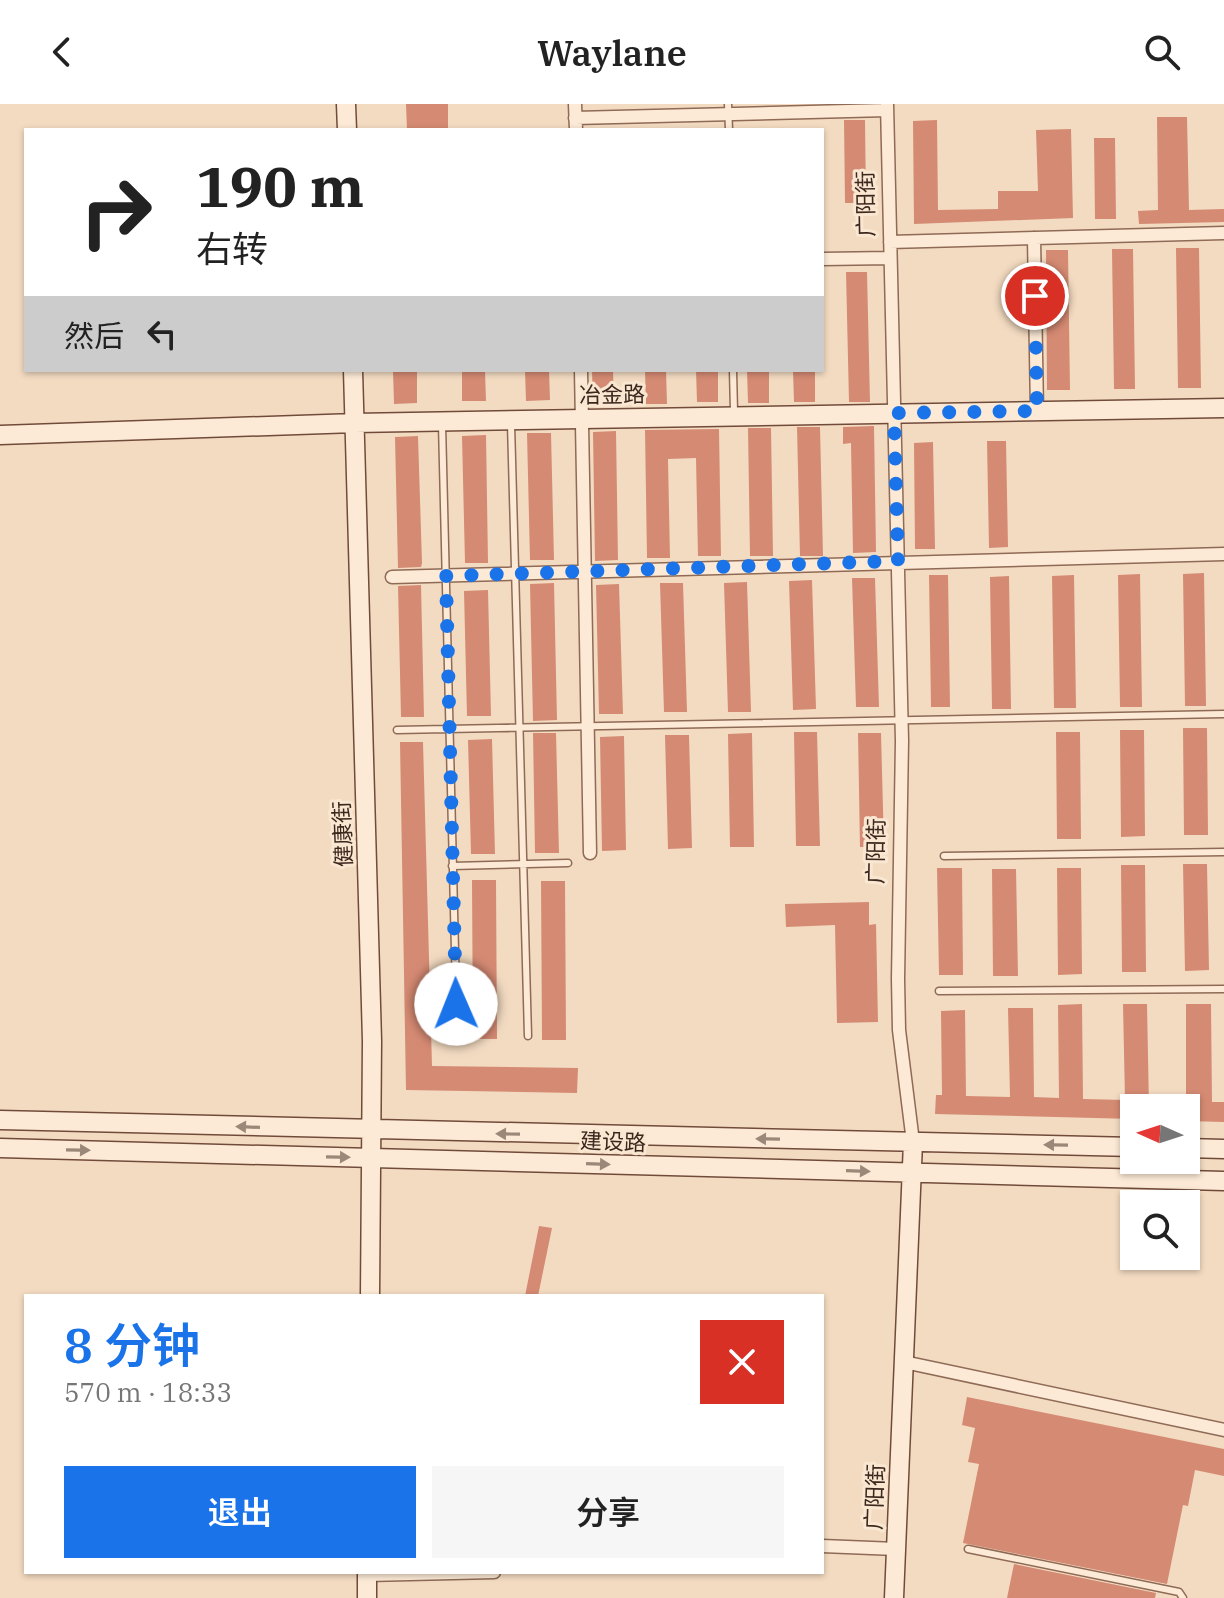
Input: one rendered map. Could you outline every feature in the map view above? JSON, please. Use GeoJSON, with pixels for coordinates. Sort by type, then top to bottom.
{"type":"FeatureCollection","features":[{"type":"Feature","properties":{"kind":"street"},"geometry":{"type":"LineString","coordinates":[[346,104],[347,128]]}},
{"type":"Feature","properties":{"kind":"street"},"geometry":{"type":"LineString","coordinates":[[575,117],[728,109],[887,107]]}},
{"type":"Feature","properties":{"kind":"street","name":"广阳街"},"geometry":{"type":"LineString","coordinates":[[887,107],[902,720],[897,966],[899,1030],[913,1142],[894,1598]]}},
{"type":"Feature","properties":{"kind":"street"},"geometry":{"type":"LineString","coordinates":[[890,242],[1224,233]]}},
{"type":"Feature","properties":{"kind":"street"},"geometry":{"type":"LineString","coordinates":[[1034,238],[1037,411]]}},
{"type":"Feature","properties":{"kind":"street"},"geometry":{"type":"LineString","coordinates":[[824,259],[890,258]]}},
{"type":"Feature","properties":{"kind":"street","name":"健康街"},"geometry":{"type":"LineString","coordinates":[[353,372],[372,1041],[370,1294]]}},
{"type":"Feature","properties":{"kind":"street"},"geometry":{"type":"LineString","coordinates":[[581,372],[590,853]]}},
{"type":"Feature","properties":{"kind":"street","name":"冶金路"},"geometry":{"type":"LineString","coordinates":[[0,435],[442,421],[1224,408]]}},
{"type":"Feature","properties":{"kind":"street"},"geometry":{"type":"LineString","coordinates":[[392,577],[1224,554]]}},
{"type":"Feature","properties":{"kind":"street","name":"建设路"},"geometry":{"type":"LineString","coordinates":[[0,1120],[1120,1147]]}},
{"type":"Feature","properties":{"kind":"street","name":"建设路"},"geometry":{"type":"LineString","coordinates":[[0,1148],[1224,1181]]}},
{"type":"Feature","properties":{"kind":"street"},"geometry":{"type":"LineString","coordinates":[[1200,1148],[1224,1149]]}},
{"type":"Feature","properties":{"kind":"street"},"geometry":{"type":"LineString","coordinates":[[904,1362],[1224,1430]]}},
{"type":"Feature","properties":{"kind":"street"},"geometry":{"type":"LineString","coordinates":[[824,1546],[896,1549]]}},
{"type":"Feature","properties":{"kind":"street"},"geometry":{"type":"LineString","coordinates":[[367,1574],[367,1598]]}},
{"type":"Feature","properties":{"kind":"lane"},"geometry":{"type":"LineString","coordinates":[[733,372],[734,416]]}},
{"type":"Feature","properties":{"kind":"lane"},"geometry":{"type":"LineString","coordinates":[[511,420],[528,1036]]}},
{"type":"Feature","properties":{"kind":"lane"},"geometry":{"type":"LineString","coordinates":[[442,421],[457,1032]]}},
{"type":"Feature","properties":{"kind":"lane"},"geometry":{"type":"LineString","coordinates":[[397,730],[1224,714]]}},
{"type":"Feature","properties":{"kind":"lane"},"geometry":{"type":"LineString","coordinates":[[944,856],[1224,852]]}},
{"type":"Feature","properties":{"kind":"lane"},"geometry":{"type":"LineString","coordinates":[[452,866],[568,863]]}},
{"type":"Feature","properties":{"kind":"lane"},"geometry":{"type":"LineString","coordinates":[[939,991],[1224,989]]}},
{"type":"Feature","properties":{"kind":"lane"},"geometry":{"type":"LineString","coordinates":[[968,1549],[1179,1592],[1183,1598]]}},
{"type":"Feature","properties":{"kind":"building"},"geometry":{"type":"Polygon","coordinates":[[[406,104],[448,104],[448,128],[407,128],[406,104]]]}},
{"type":"Feature","properties":{"kind":"building"},"geometry":{"type":"Polygon","coordinates":[[[1157,117],[1187,117],[1189,210],[1224,209],[1224,222],[1139,224],[1138,211],[1158,210],[1157,117]]]}},
{"type":"Feature","properties":{"kind":"building"},"geometry":{"type":"Polygon","coordinates":[[[844,120],[865,120],[866,203],[845,203],[844,120]]]}},
{"type":"Feature","properties":{"kind":"building"},"geometry":{"type":"Polygon","coordinates":[[[937,120],[938,210],[998,209],[998,191],[1038,191],[1036,130],[1071,129],[1073,218],[914,224],[913,121],[937,120]]]}},
{"type":"Feature","properties":{"kind":"building"},"geometry":{"type":"Polygon","coordinates":[[[1094,138],[1115,138],[1116,219],[1095,219],[1094,138]]]}},
{"type":"Feature","properties":{"kind":"building"},"geometry":{"type":"Polygon","coordinates":[[[1176,248],[1199,248],[1201,388],[1178,388],[1176,248]]]}},
{"type":"Feature","properties":{"kind":"building"},"geometry":{"type":"Polygon","coordinates":[[[1112,249],[1133,249],[1135,389],[1114,389],[1112,249]]]}},
{"type":"Feature","properties":{"kind":"building"},"geometry":{"type":"Polygon","coordinates":[[[1046,250],[1068,250],[1070,390],[1047,390],[1046,250]]]}},
{"type":"Feature","properties":{"kind":"building"},"geometry":{"type":"Polygon","coordinates":[[[846,272],[867,272],[870,402],[849,402],[846,272]]]}},
{"type":"Feature","properties":{"kind":"building"},"geometry":{"type":"Polygon","coordinates":[[[393,372],[417,372],[417,403],[394,404],[393,372]]]}},
{"type":"Feature","properties":{"kind":"building"},"geometry":{"type":"Polygon","coordinates":[[[462,372],[485,372],[486,401],[462,401],[462,372]]]}},
{"type":"Feature","properties":{"kind":"building"},"geometry":{"type":"Polygon","coordinates":[[[525,372],[549,372],[550,400],[526,401],[525,372]]]}},
{"type":"Feature","properties":{"kind":"building"},"geometry":{"type":"Polygon","coordinates":[[[592,372],[613,372],[614,406],[593,406],[592,372]]]}},
{"type":"Feature","properties":{"kind":"building"},"geometry":{"type":"Polygon","coordinates":[[[645,372],[666,372],[667,404],[646,404],[645,372]]]}},
{"type":"Feature","properties":{"kind":"building"},"geometry":{"type":"Polygon","coordinates":[[[696,372],[718,372],[718,402],[697,402],[696,372]]]}},
{"type":"Feature","properties":{"kind":"building"},"geometry":{"type":"Polygon","coordinates":[[[747,372],[769,372],[769,403],[748,403],[747,372]]]}},
{"type":"Feature","properties":{"kind":"building"},"geometry":{"type":"Polygon","coordinates":[[[793,372],[815,372],[815,402],[794,402],[793,372]]]}},
{"type":"Feature","properties":{"kind":"building"},"geometry":{"type":"Polygon","coordinates":[[[874,426],[876,552],[853,553],[851,443],[843,444],[843,427],[874,426]]]}},
{"type":"Feature","properties":{"kind":"building"},"geometry":{"type":"Polygon","coordinates":[[[797,427],[820,427],[823,556],[800,556],[797,427]]]}},
{"type":"Feature","properties":{"kind":"building"},"geometry":{"type":"Polygon","coordinates":[[[748,428],[771,428],[773,556],[750,556],[748,428]]]}},
{"type":"Feature","properties":{"kind":"building"},"geometry":{"type":"Polygon","coordinates":[[[719,429],[721,556],[698,556],[696,458],[668,459],[670,558],[647,558],[645,430],[719,429]]]}},
{"type":"Feature","properties":{"kind":"building"},"geometry":{"type":"Polygon","coordinates":[[[616,431],[618,560],[595,561],[593,432],[616,431]]]}},
{"type":"Feature","properties":{"kind":"building"},"geometry":{"type":"Polygon","coordinates":[[[527,433],[551,433],[554,560],[530,560],[527,433]]]}},
{"type":"Feature","properties":{"kind":"building"},"geometry":{"type":"Polygon","coordinates":[[[486,435],[488,563],[465,563],[462,436],[486,435]]]}},
{"type":"Feature","properties":{"kind":"building"},"geometry":{"type":"Polygon","coordinates":[[[418,436],[422,563],[421,567],[398,568],[395,437],[418,436]]]}},
{"type":"Feature","properties":{"kind":"building"},"geometry":{"type":"Polygon","coordinates":[[[987,441],[1006,441],[1008,547],[989,548],[987,441]]]}},
{"type":"Feature","properties":{"kind":"building"},"geometry":{"type":"Polygon","coordinates":[[[933,442],[935,549],[915,549],[914,443],[933,442]]]}},
{"type":"Feature","properties":{"kind":"building"},"geometry":{"type":"Polygon","coordinates":[[[1204,573],[1206,706],[1185,706],[1183,574],[1204,573]]]}},
{"type":"Feature","properties":{"kind":"building"},"geometry":{"type":"Polygon","coordinates":[[[1140,574],[1142,707],[1120,707],[1118,575],[1140,574]]]}},
{"type":"Feature","properties":{"kind":"building"},"geometry":{"type":"Polygon","coordinates":[[[929,575],[948,575],[950,707],[931,707],[929,575]]]}},
{"type":"Feature","properties":{"kind":"building"},"geometry":{"type":"Polygon","coordinates":[[[1074,575],[1076,708],[1054,708],[1052,576],[1074,575]]]}},
{"type":"Feature","properties":{"kind":"building"},"geometry":{"type":"Polygon","coordinates":[[[1009,576],[1011,709],[992,709],[990,577],[1009,576]]]}},
{"type":"Feature","properties":{"kind":"building"},"geometry":{"type":"Polygon","coordinates":[[[852,578],[875,578],[879,707],[856,707],[852,578]]]}},
{"type":"Feature","properties":{"kind":"building"},"geometry":{"type":"Polygon","coordinates":[[[812,580],[816,709],[793,710],[789,581],[812,580]]]}},
{"type":"Feature","properties":{"kind":"building"},"geometry":{"type":"Polygon","coordinates":[[[747,582],[751,712],[728,712],[724,583],[747,582]]]}},
{"type":"Feature","properties":{"kind":"building"},"geometry":{"type":"Polygon","coordinates":[[[554,583],[557,720],[533,721],[530,584],[554,583]]]}},
{"type":"Feature","properties":{"kind":"building"},"geometry":{"type":"Polygon","coordinates":[[[660,583],[683,583],[687,712],[664,712],[660,583]]]}},
{"type":"Feature","properties":{"kind":"building"},"geometry":{"type":"Polygon","coordinates":[[[619,584],[623,714],[599,714],[596,585],[619,584]]]}},
{"type":"Feature","properties":{"kind":"building"},"geometry":{"type":"Polygon","coordinates":[[[421,585],[424,717],[401,717],[398,586],[421,585]]]}},
{"type":"Feature","properties":{"kind":"building"},"geometry":{"type":"Polygon","coordinates":[[[488,590],[491,716],[467,716],[464,591],[488,590]]]}},
{"type":"Feature","properties":{"kind":"building"},"geometry":{"type":"Polygon","coordinates":[[[1183,728],[1207,728],[1208,835],[1184,835],[1183,728]]]}},
{"type":"Feature","properties":{"kind":"building"},"geometry":{"type":"Polygon","coordinates":[[[1120,730],[1144,730],[1145,836],[1121,837],[1120,730]]]}},
{"type":"Feature","properties":{"kind":"building"},"geometry":{"type":"Polygon","coordinates":[[[794,732],[817,732],[820,846],[796,846],[794,732]]]}},
{"type":"Feature","properties":{"kind":"building"},"geometry":{"type":"Polygon","coordinates":[[[1056,732],[1080,732],[1081,839],[1057,839],[1056,732]]]}},
{"type":"Feature","properties":{"kind":"building"},"geometry":{"type":"Polygon","coordinates":[[[533,733],[556,733],[559,853],[535,853],[533,733]]]}},
{"type":"Feature","properties":{"kind":"building"},"geometry":{"type":"Polygon","coordinates":[[[752,733],[754,847],[730,847],[728,734],[752,733]]]}},
{"type":"Feature","properties":{"kind":"building"},"geometry":{"type":"Polygon","coordinates":[[[858,733],[881,733],[884,847],[860,847],[858,733]]]}},
{"type":"Feature","properties":{"kind":"building"},"geometry":{"type":"Polygon","coordinates":[[[665,735],[689,735],[692,848],[668,849],[665,735]]]}},
{"type":"Feature","properties":{"kind":"building"},"geometry":{"type":"Polygon","coordinates":[[[624,736],[626,850],[602,851],[600,737],[624,736]]]}},
{"type":"Feature","properties":{"kind":"building"},"geometry":{"type":"Polygon","coordinates":[[[492,739],[495,854],[471,854],[468,740],[492,739]]]}},
{"type":"Feature","properties":{"kind":"building"},"geometry":{"type":"Polygon","coordinates":[[[400,742],[423,742],[432,1066],[578,1068],[577,1093],[406,1090],[400,742]]]}},
{"type":"Feature","properties":{"kind":"building"},"geometry":{"type":"Polygon","coordinates":[[[1183,864],[1207,864],[1209,970],[1185,971],[1183,864]]]}},
{"type":"Feature","properties":{"kind":"building"},"geometry":{"type":"Polygon","coordinates":[[[1121,865],[1145,865],[1146,972],[1122,972],[1121,865]]]}},
{"type":"Feature","properties":{"kind":"building"},"geometry":{"type":"Polygon","coordinates":[[[937,868],[962,868],[963,975],[939,975],[937,868]]]}},
{"type":"Feature","properties":{"kind":"building"},"geometry":{"type":"Polygon","coordinates":[[[1057,868],[1081,868],[1082,974],[1058,975],[1057,868]]]}},
{"type":"Feature","properties":{"kind":"building"},"geometry":{"type":"Polygon","coordinates":[[[992,869],[1016,869],[1018,976],[993,976],[992,869]]]}},
{"type":"Feature","properties":{"kind":"building"},"geometry":{"type":"Polygon","coordinates":[[[472,880],[496,880],[497,1039],[473,1039],[472,880]]]}},
{"type":"Feature","properties":{"kind":"building"},"geometry":{"type":"Polygon","coordinates":[[[541,881],[565,881],[566,1040],[542,1040],[541,881]]]}},
{"type":"Feature","properties":{"kind":"building"},"geometry":{"type":"Polygon","coordinates":[[[869,902],[869,925],[876,924],[878,1022],[837,1023],[835,925],[786,927],[785,904],[869,902]]]}},
{"type":"Feature","properties":{"kind":"building"},"geometry":{"type":"Polygon","coordinates":[[[1082,1004],[1083,1099],[1120,1100],[1120,1119],[935,1114],[936,1095],[942,1095],[941,1011],[965,1010],[966,1096],[1010,1097],[1008,1008],[1033,1008],[1034,1097],[1059,1098],[1058,1005],[1082,1004]]]}},
{"type":"Feature","properties":{"kind":"building"},"geometry":{"type":"Polygon","coordinates":[[[1123,1004],[1147,1004],[1149,1094],[1125,1094],[1123,1004]]]}},
{"type":"Feature","properties":{"kind":"building"},"geometry":{"type":"Polygon","coordinates":[[[1186,1004],[1211,1004],[1212,1102],[1224,1102],[1224,1122],[1200,1121],[1200,1094],[1186,1094],[1186,1004]]]}},
{"type":"Feature","properties":{"kind":"building"},"geometry":{"type":"Polygon","coordinates":[[[539,1226],[552,1228],[538,1294],[525,1294],[539,1226]]]}},
{"type":"Feature","properties":{"kind":"building"},"geometry":{"type":"Polygon","coordinates":[[[967,1397],[1224,1449],[1224,1476],[1195,1470],[1188,1506],[1183,1505],[1167,1584],[963,1543],[979,1464],[968,1462],[975,1428],[962,1425],[967,1397]]]}},
{"type":"Feature","properties":{"kind":"building"},"geometry":{"type":"Polygon","coordinates":[[[1014,1564],[1156,1593],[1155,1598],[1007,1598],[1014,1564]]]}},
{"type":"Feature","properties":{"kind":"route"},"geometry":{"type":"LineString","coordinates":[[456,1004],[446,576],[898,561],[894,413],[1037,411],[1035,296]]}}]}
